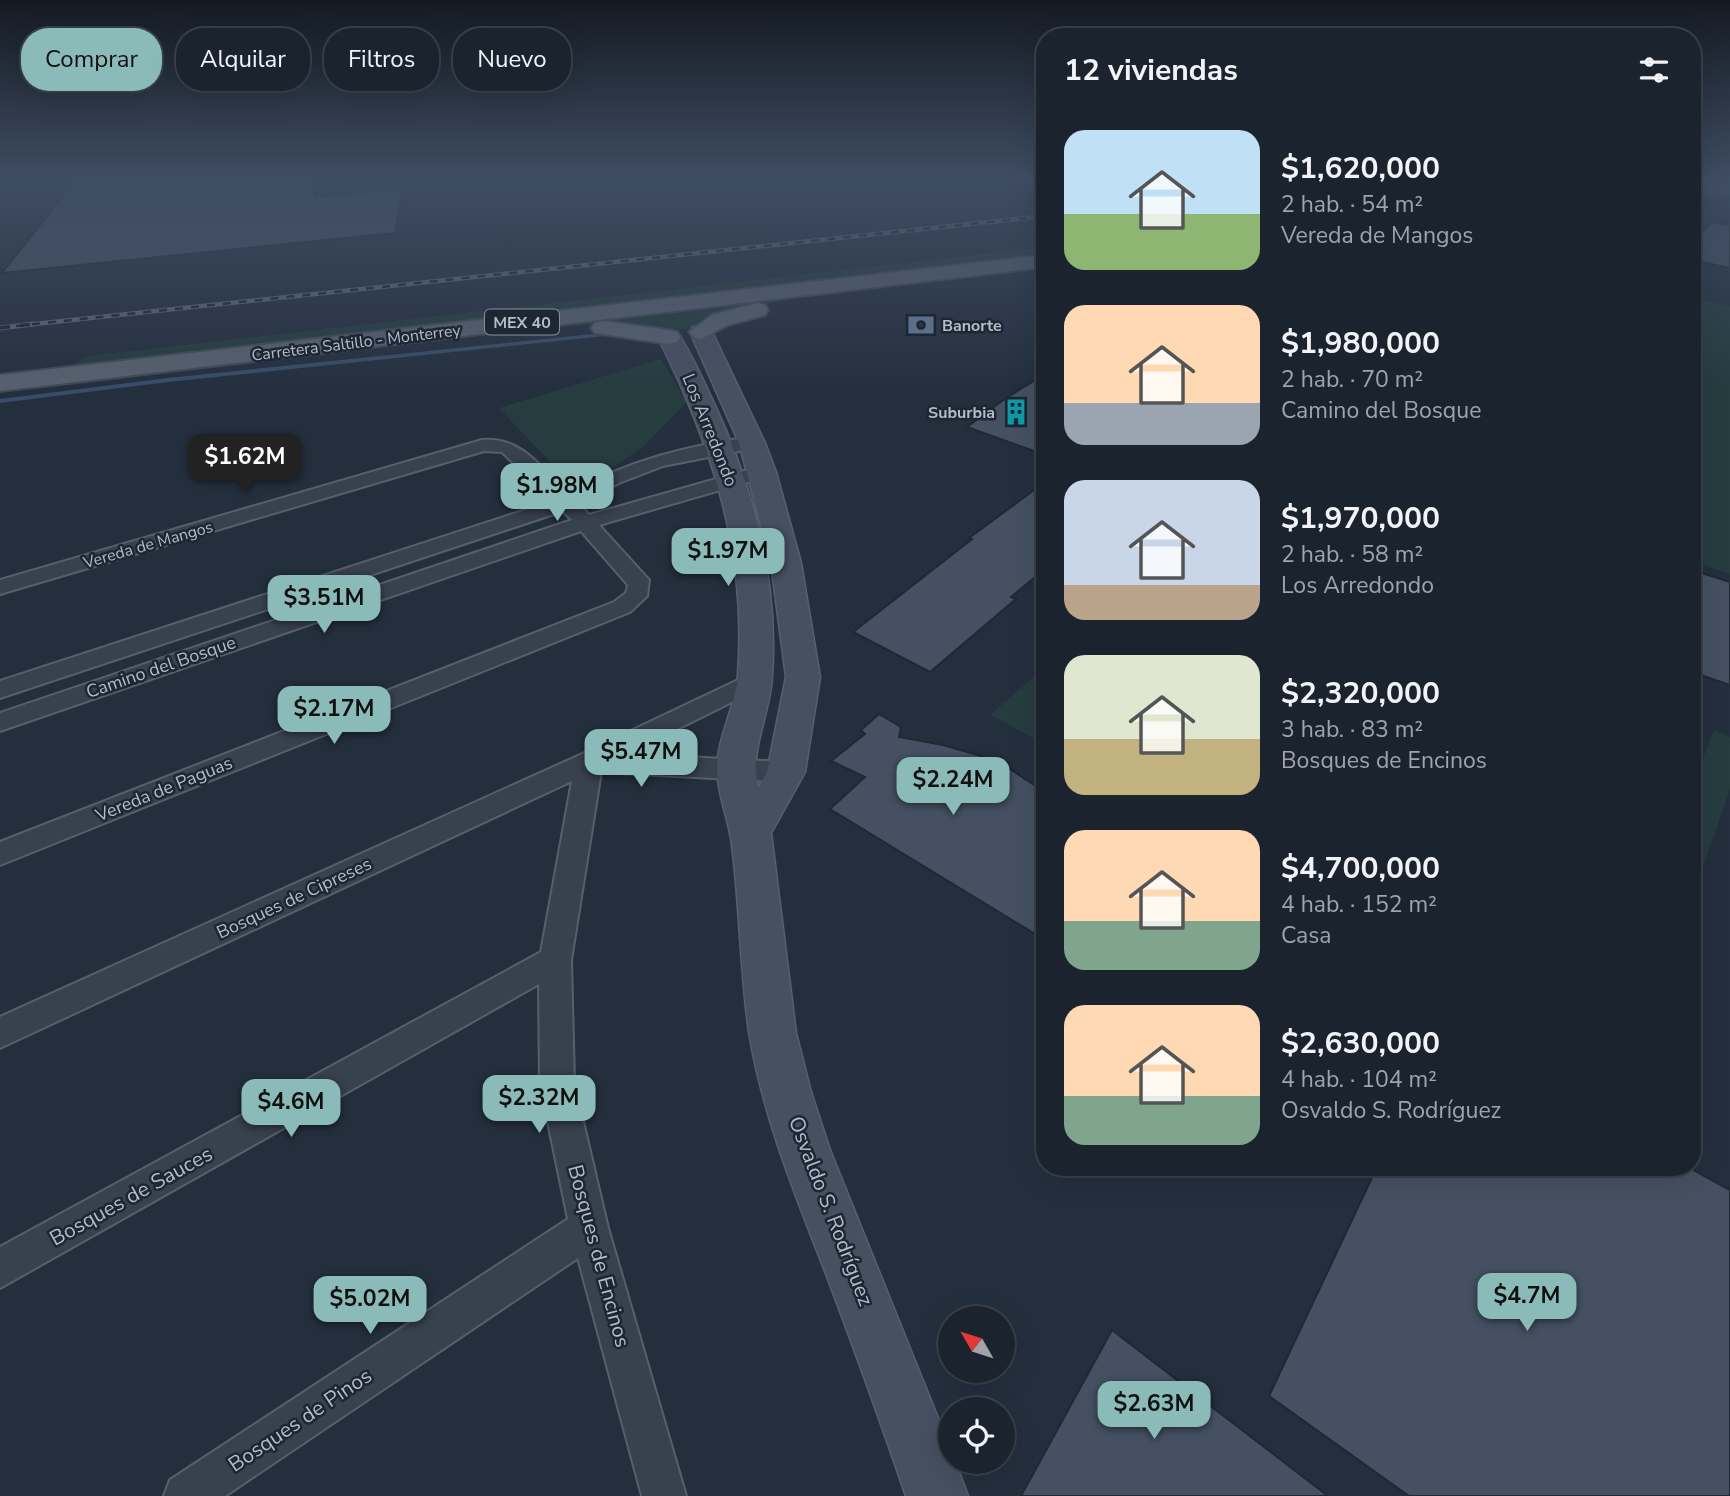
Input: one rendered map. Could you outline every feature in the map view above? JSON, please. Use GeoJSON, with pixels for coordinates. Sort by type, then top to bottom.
{"type":"FeatureCollection","features":[{"type":"Feature","properties":{"kind":"main road","name":"Carretera Saltillo - Monterrey"},"geometry":{"type":"LineString","coordinates":[[265,330],[976,250]]}},
{"type":"Feature","properties":{"kind":"main road","name":"Carretera Saltillo - Monterrey"},"geometry":{"type":"LineString","coordinates":[[0,383],[1036,262]]}},
{"type":"Feature","properties":{"kind":"main road"},"geometry":{"type":"LineString","coordinates":[[701,332],[720,320],[740,313],[842,292],[878,280]]}},
{"type":"Feature","properties":{"kind":"main road"},"geometry":{"type":"LineString","coordinates":[[402,337],[444,337],[587,327],[631,329],[669,337]]}},
{"type":"Feature","properties":{"kind":"main road"},"geometry":{"type":"LineString","coordinates":[[0,377],[53,365],[72,358],[76,352]]}},
{"type":"Feature","properties":{"kind":"street","name":"Los Arredondo"},"geometry":{"type":"LineString","coordinates":[[701,332],[757,457],[786,563],[803,677],[786,772],[751,833]]}},
{"type":"Feature","properties":{"kind":"street","name":"Los Arredondo"},"geometry":{"type":"LineString","coordinates":[[669,337],[732,479],[752,562],[757,613],[755,680],[736,768],[751,833]]}},
{"type":"Feature","properties":{"kind":"street","name":"Vereda de Mangos"},"geometry":{"type":"LineString","coordinates":[[0,587],[482,446],[498,444],[509,448],[567,503]]}},
{"type":"Feature","properties":{"kind":"street","name":"Camino del Bosque"},"geometry":{"type":"LineString","coordinates":[[0,690],[567,503],[647,463],[720,447],[757,457]]}},
{"type":"Feature","properties":{"kind":"street","name":"Camino del Bosque"},"geometry":{"type":"LineString","coordinates":[[0,722],[584,523],[732,479],[757,457]]}},
{"type":"Feature","properties":{"kind":"street"},"geometry":{"type":"LineString","coordinates":[[567,503],[584,523]]}},
{"type":"Feature","properties":{"kind":"street","name":"Vereda de Paguas"},"geometry":{"type":"LineString","coordinates":[[0,854],[622,607],[638,594],[638,580],[584,523]]}},
{"type":"Feature","properties":{"kind":"street","name":"Bosques de Cipreses"},"geometry":{"type":"LineString","coordinates":[[0,1033],[589,762],[755,680]]}},
{"type":"Feature","properties":{"kind":"street","name":"Bosques de Cipreses"},"geometry":{"type":"LineString","coordinates":[[589,762],[786,772]]}},
{"type":"Feature","properties":{"kind":"street","name":"Bosques de Encinos"},"geometry":{"type":"LineString","coordinates":[[589,762],[555,960],[557,1083],[589,1228],[664,1496]]}},
{"type":"Feature","properties":{"kind":"street","name":"Osvaldo S. Rodríguez"},"geometry":{"type":"LineString","coordinates":[[751,833],[761,955],[773,1035],[801,1143],[897,1382],[937,1496]]}},
{"type":"Feature","properties":{"kind":"street","name":"Bosques de Sauces"},"geometry":{"type":"LineString","coordinates":[[0,1268],[555,960]]}},
{"type":"Feature","properties":{"kind":"street","name":"Bosques de Pinos"},"geometry":{"type":"LineString","coordinates":[[186,1496],[589,1228]]}},
{"type":"Feature","properties":{"kind":"green space"},"geometry":{"type":"Polygon","coordinates":[[[1036,250],[1036,256],[59,369],[88,356],[1036,250]]]}},
{"type":"Feature","properties":{"kind":"green space"},"geometry":{"type":"Polygon","coordinates":[[[815,294],[721,314],[696,328],[667,331],[608,324],[481,332],[815,294]]]}},
{"type":"Feature","properties":{"kind":"green space"},"geometry":{"type":"Polygon","coordinates":[[[1701,300],[1730,306],[1730,574],[1701,564],[1701,300]]]}},
{"type":"Feature","properties":{"kind":"green space"},"geometry":{"type":"Polygon","coordinates":[[[661,359],[687,402],[643,447],[610,469],[574,487],[499,408],[661,359]]]}},
{"type":"Feature","properties":{"kind":"green space"},"geometry":{"type":"Polygon","coordinates":[[[1036,675],[1036,739],[990,715],[1036,675]]]}},
{"type":"Feature","properties":{"kind":"green space"},"geometry":{"type":"Polygon","coordinates":[[[1714,730],[1730,737],[1730,789],[1701,872],[1701,764],[1714,730]]]}},
{"type":"Feature","properties":{"kind":"building"},"geometry":{"type":"Polygon","coordinates":[[[20,250],[230,250],[2,273],[20,250]]]}},
{"type":"Feature","properties":{"kind":"building"},"geometry":{"type":"Polygon","coordinates":[[[1701,250],[1730,250],[1730,268],[1701,262],[1701,250]]]}},
{"type":"Feature","properties":{"kind":"building","name":"Suburbia"},"geometry":{"type":"Polygon","coordinates":[[[1036,380],[1036,452],[967,427],[1036,380]]]}},
{"type":"Feature","properties":{"kind":"building"},"geometry":{"type":"Polygon","coordinates":[[[1036,489],[1036,576],[1011,597],[1016,599],[930,672],[853,632],[972,539],[969,538],[1036,489]]]}},
{"type":"Feature","properties":{"kind":"building"},"geometry":{"type":"Polygon","coordinates":[[[1701,573],[1730,582],[1730,685],[1701,675],[1701,573]]]}},
{"type":"Feature","properties":{"kind":"building"},"geometry":{"type":"Polygon","coordinates":[[[879,714],[901,727],[899,737],[943,745],[981,756],[1010,769],[1036,786],[1036,935],[830,809],[865,777],[831,761],[865,734],[861,730],[879,714]]]}},
{"type":"Feature","properties":{"kind":"building"},"geometry":{"type":"Polygon","coordinates":[[[1701,1174],[1730,1190],[1730,1496],[1409,1496],[1269,1396],[1373,1176],[1701,1174]]]}},
{"type":"Feature","properties":{"kind":"building"},"geometry":{"type":"Polygon","coordinates":[[[1112,1330],[1221,1414],[1328,1496],[1021,1496],[1112,1330]]]}},
{"type":"Feature","properties":{"kind":"waterway"},"geometry":{"type":"LineString","coordinates":[[0,401],[168,380],[612,334]]}},
{"type":"Feature","properties":{"kind":"railway"},"geometry":{"type":"LineString","coordinates":[[20,326],[729,250]]}},
{"type":"Feature","properties":{"kind":"railway"},"geometry":{"type":"LineString","coordinates":[[20,326],[33,324]]}},
{"type":"Feature","properties":{"kind":"railway"},"geometry":{"type":"LineString","coordinates":[[16,326],[20,326]]}},
{"type":"Feature","properties":{"kind":"railway"},"geometry":{"type":"LineString","coordinates":[[0,328],[20,326]]}},
{"type":"Feature","properties":{"kind":"place","name":"Banorte"},"geometry":{"type":"Point","coordinates":[921,325]}},
{"type":"Feature","properties":{"kind":"place","name":"Suburbia"},"geometry":{"type":"Point","coordinates":[1016,412]}}]}
